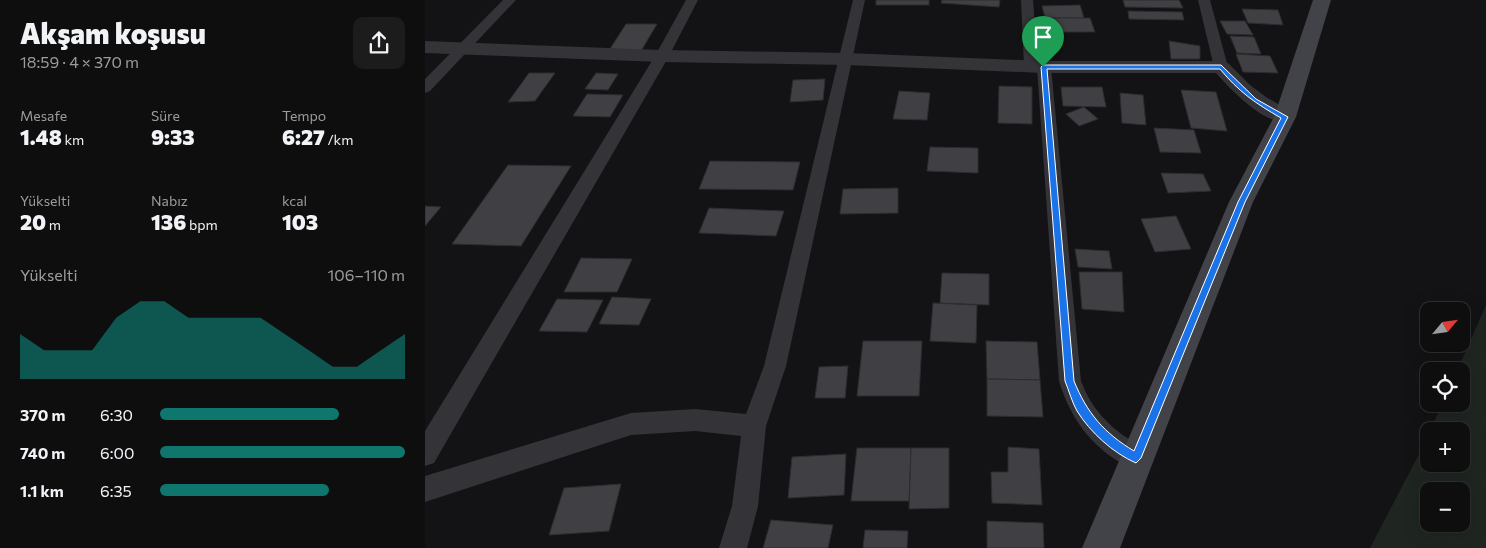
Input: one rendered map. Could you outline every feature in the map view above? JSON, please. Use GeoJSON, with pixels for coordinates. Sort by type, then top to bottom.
{"type":"FeatureCollection","features":[{"type":"Feature","properties":{"kind":"main road"},"geometry":{"type":"LineString","coordinates":[[1101,548],[1241,202],[1285,117],[1322,0]]}},
{"type":"Feature","properties":{"kind":"street"},"geometry":{"type":"LineString","coordinates":[[425,88],[510,0]]}},
{"type":"Feature","properties":{"kind":"street"},"geometry":{"type":"LineString","coordinates":[[425,454],[662,56],[692,0]]}},
{"type":"Feature","properties":{"kind":"street"},"geometry":{"type":"LineString","coordinates":[[733,548],[745,506],[755,426],[775,366],[847,59],[859,0]]}},
{"type":"Feature","properties":{"kind":"street"},"geometry":{"type":"LineString","coordinates":[[1027,0],[1037,67],[1070,381],[1080,407],[1095,426],[1118,447],[1136,458]]}},
{"type":"Feature","properties":{"kind":"street"},"geometry":{"type":"LineString","coordinates":[[1204,0],[1221,67],[1236,85],[1254,100],[1285,117]]}},
{"type":"Feature","properties":{"kind":"street"},"geometry":{"type":"LineString","coordinates":[[425,46],[662,56],[847,59],[1037,67],[1221,67]]}},
{"type":"Feature","properties":{"kind":"street"},"geometry":{"type":"LineString","coordinates":[[425,489],[631,424],[695,420],[755,426]]}},
{"type":"Feature","properties":{"kind":"shaded area"},"geometry":{"type":"Polygon","coordinates":[[[1486,305],[1486,548],[1370,548],[1420,452],[1420,472],[1470,472],[1470,422],[1434,422],[1438,412],[1470,412],[1470,362],[1461,362],[1465,352],[1470,352],[1470,341],[1486,305]]]}},
{"type":"Feature","properties":{"kind":"building"},"geometry":{"type":"Polygon","coordinates":[[[876,0],[929,0],[929,5],[876,5],[876,0]]]}},
{"type":"Feature","properties":{"kind":"building"},"geometry":{"type":"Polygon","coordinates":[[[942,0],[1000,0],[999,7],[941,3],[942,0]]]}},
{"type":"Feature","properties":{"kind":"building"},"geometry":{"type":"Polygon","coordinates":[[[1123,0],[1179,0],[1183,8],[1125,7],[1123,0]]]}},
{"type":"Feature","properties":{"kind":"building"},"geometry":{"type":"Polygon","coordinates":[[[1080,5],[1084,18],[1045,18],[1042,6],[1080,5]]]}},
{"type":"Feature","properties":{"kind":"building"},"geometry":{"type":"Polygon","coordinates":[[[1242,9],[1278,10],[1283,25],[1248,23],[1242,9]]]}},
{"type":"Feature","properties":{"kind":"building"},"geometry":{"type":"Polygon","coordinates":[[[1128,11],[1182,12],[1184,20],[1129,19],[1128,11]]]}},
{"type":"Feature","properties":{"kind":"building"},"geometry":{"type":"Polygon","coordinates":[[[1045,18],[1090,18],[1095,32],[1048,32],[1045,18]]]}},
{"type":"Feature","properties":{"kind":"building"},"geometry":{"type":"Polygon","coordinates":[[[1220,21],[1245,21],[1253,35],[1227,34],[1220,21]]]}},
{"type":"Feature","properties":{"kind":"building"},"geometry":{"type":"Polygon","coordinates":[[[626,24],[657,24],[641,51],[608,52],[626,24]]]}},
{"type":"Feature","properties":{"kind":"building"},"geometry":{"type":"Polygon","coordinates":[[[1230,36],[1254,37],[1261,54],[1237,53],[1230,36]]]}},
{"type":"Feature","properties":{"kind":"building"},"geometry":{"type":"Polygon","coordinates":[[[1169,41],[1200,46],[1200,59],[1171,59],[1169,41]]]}},
{"type":"Feature","properties":{"kind":"building"},"geometry":{"type":"Polygon","coordinates":[[[1236,54],[1270,56],[1278,73],[1243,72],[1236,54]]]}},
{"type":"Feature","properties":{"kind":"building"},"geometry":{"type":"Polygon","coordinates":[[[529,73],[555,73],[535,101],[508,102],[529,73]]]}},
{"type":"Feature","properties":{"kind":"building"},"geometry":{"type":"Polygon","coordinates":[[[596,73],[618,74],[608,90],[585,89],[596,73]]]}},
{"type":"Feature","properties":{"kind":"building"},"geometry":{"type":"Polygon","coordinates":[[[825,79],[823,100],[790,102],[793,80],[825,79]]]}},
{"type":"Feature","properties":{"kind":"building"},"geometry":{"type":"Polygon","coordinates":[[[999,86],[1032,87],[1032,124],[998,123],[999,86]]]}},
{"type":"Feature","properties":{"kind":"building"},"geometry":{"type":"Polygon","coordinates":[[[1061,87],[1102,87],[1106,107],[1063,106],[1061,87]]]}},
{"type":"Feature","properties":{"kind":"building"},"geometry":{"type":"Polygon","coordinates":[[[1181,90],[1216,92],[1227,131],[1191,128],[1181,90]]]}},
{"type":"Feature","properties":{"kind":"building"},"geometry":{"type":"Polygon","coordinates":[[[899,91],[930,93],[927,120],[893,119],[899,91]]]}},
{"type":"Feature","properties":{"kind":"building"},"geometry":{"type":"Polygon","coordinates":[[[1120,93],[1143,95],[1146,125],[1122,123],[1120,93]]]}},
{"type":"Feature","properties":{"kind":"building"},"geometry":{"type":"Polygon","coordinates":[[[587,94],[623,95],[610,117],[573,116],[587,94]]]}},
{"type":"Feature","properties":{"kind":"building"},"geometry":{"type":"Polygon","coordinates":[[[1084,107],[1098,119],[1079,126],[1066,114],[1084,107]]]}},
{"type":"Feature","properties":{"kind":"building"},"geometry":{"type":"Polygon","coordinates":[[[1154,128],[1194,130],[1201,153],[1160,152],[1154,128]]]}},
{"type":"Feature","properties":{"kind":"building"},"geometry":{"type":"Polygon","coordinates":[[[930,147],[978,148],[978,173],[927,171],[930,147]]]}},
{"type":"Feature","properties":{"kind":"building"},"geometry":{"type":"Polygon","coordinates":[[[710,161],[800,162],[793,190],[699,189],[710,161]]]}},
{"type":"Feature","properties":{"kind":"building"},"geometry":{"type":"Polygon","coordinates":[[[508,165],[571,166],[521,246],[452,244],[508,165]]]}},
{"type":"Feature","properties":{"kind":"building"},"geometry":{"type":"Polygon","coordinates":[[[1161,173],[1203,174],[1211,191],[1168,193],[1161,173]]]}},
{"type":"Feature","properties":{"kind":"building"},"geometry":{"type":"Polygon","coordinates":[[[898,188],[898,213],[840,214],[843,189],[898,188]]]}},
{"type":"Feature","properties":{"kind":"building"},"geometry":{"type":"Polygon","coordinates":[[[425,206],[441,207],[425,226],[425,206]]]}},
{"type":"Feature","properties":{"kind":"building"},"geometry":{"type":"Polygon","coordinates":[[[709,208],[784,211],[776,236],[699,233],[709,208]]]}},
{"type":"Feature","properties":{"kind":"building"},"geometry":{"type":"Polygon","coordinates":[[[1176,216],[1191,249],[1155,252],[1141,219],[1176,216]]]}},
{"type":"Feature","properties":{"kind":"building"},"geometry":{"type":"Polygon","coordinates":[[[1075,249],[1109,251],[1112,269],[1078,267],[1075,249]]]}},
{"type":"Feature","properties":{"kind":"building"},"geometry":{"type":"Polygon","coordinates":[[[581,258],[632,259],[617,292],[564,292],[581,258]]]}},
{"type":"Feature","properties":{"kind":"building"},"geometry":{"type":"Polygon","coordinates":[[[1079,272],[1122,272],[1124,312],[1082,309],[1079,272]]]}},
{"type":"Feature","properties":{"kind":"building"},"geometry":{"type":"Polygon","coordinates":[[[942,273],[989,274],[989,305],[940,303],[942,273]]]}},
{"type":"Feature","properties":{"kind":"building"},"geometry":{"type":"Polygon","coordinates":[[[612,297],[651,299],[639,325],[599,324],[612,297]]]}},
{"type":"Feature","properties":{"kind":"building"},"geometry":{"type":"Polygon","coordinates":[[[557,299],[603,300],[587,332],[539,331],[557,299]]]}},
{"type":"Feature","properties":{"kind":"building"},"geometry":{"type":"Polygon","coordinates":[[[933,303],[977,305],[976,343],[930,341],[933,303]]]}},
{"type":"Feature","properties":{"kind":"building"},"geometry":{"type":"Polygon","coordinates":[[[863,341],[922,341],[919,396],[857,396],[863,341]]]}},
{"type":"Feature","properties":{"kind":"building"},"geometry":{"type":"Polygon","coordinates":[[[986,341],[1037,342],[1040,380],[987,379],[986,341]]]}},
{"type":"Feature","properties":{"kind":"building"},"geometry":{"type":"Polygon","coordinates":[[[848,366],[845,398],[815,398],[819,367],[848,366]]]}},
{"type":"Feature","properties":{"kind":"building"},"geometry":{"type":"Polygon","coordinates":[[[987,379],[1040,380],[1043,417],[987,416],[987,379]]]}},
{"type":"Feature","properties":{"kind":"building"},"geometry":{"type":"Polygon","coordinates":[[[1008,447],[1039,449],[1042,505],[992,503],[991,472],[1008,472],[1008,447]]]}},
{"type":"Feature","properties":{"kind":"building"},"geometry":{"type":"Polygon","coordinates":[[[857,448],[911,448],[909,501],[851,501],[857,448]]]}},
{"type":"Feature","properties":{"kind":"building"},"geometry":{"type":"Polygon","coordinates":[[[911,448],[949,448],[949,508],[909,509],[911,448]]]}},
{"type":"Feature","properties":{"kind":"building"},"geometry":{"type":"Polygon","coordinates":[[[846,454],[844,495],[788,498],[792,457],[846,454]]]}},
{"type":"Feature","properties":{"kind":"building"},"geometry":{"type":"Polygon","coordinates":[[[621,484],[609,531],[549,535],[564,488],[621,484]]]}},
{"type":"Feature","properties":{"kind":"building"},"geometry":{"type":"Polygon","coordinates":[[[771,520],[833,525],[828,548],[763,548],[771,520]]]}},
{"type":"Feature","properties":{"kind":"building"},"geometry":{"type":"Polygon","coordinates":[[[987,521],[1043,523],[1044,548],[987,548],[987,521]]]}},
{"type":"Feature","properties":{"kind":"building"},"geometry":{"type":"Polygon","coordinates":[[[865,530],[908,531],[907,548],[863,548],[865,530]]]}},
{"type":"Feature","properties":{"kind":"route"},"geometry":{"type":"LineString","coordinates":[[1043,67],[1221,67],[1236,85],[1254,100],[1269,110],[1285,117],[1241,202],[1136,458],[1118,447],[1095,426],[1080,407],[1070,381],[1043,67]]}}]}
